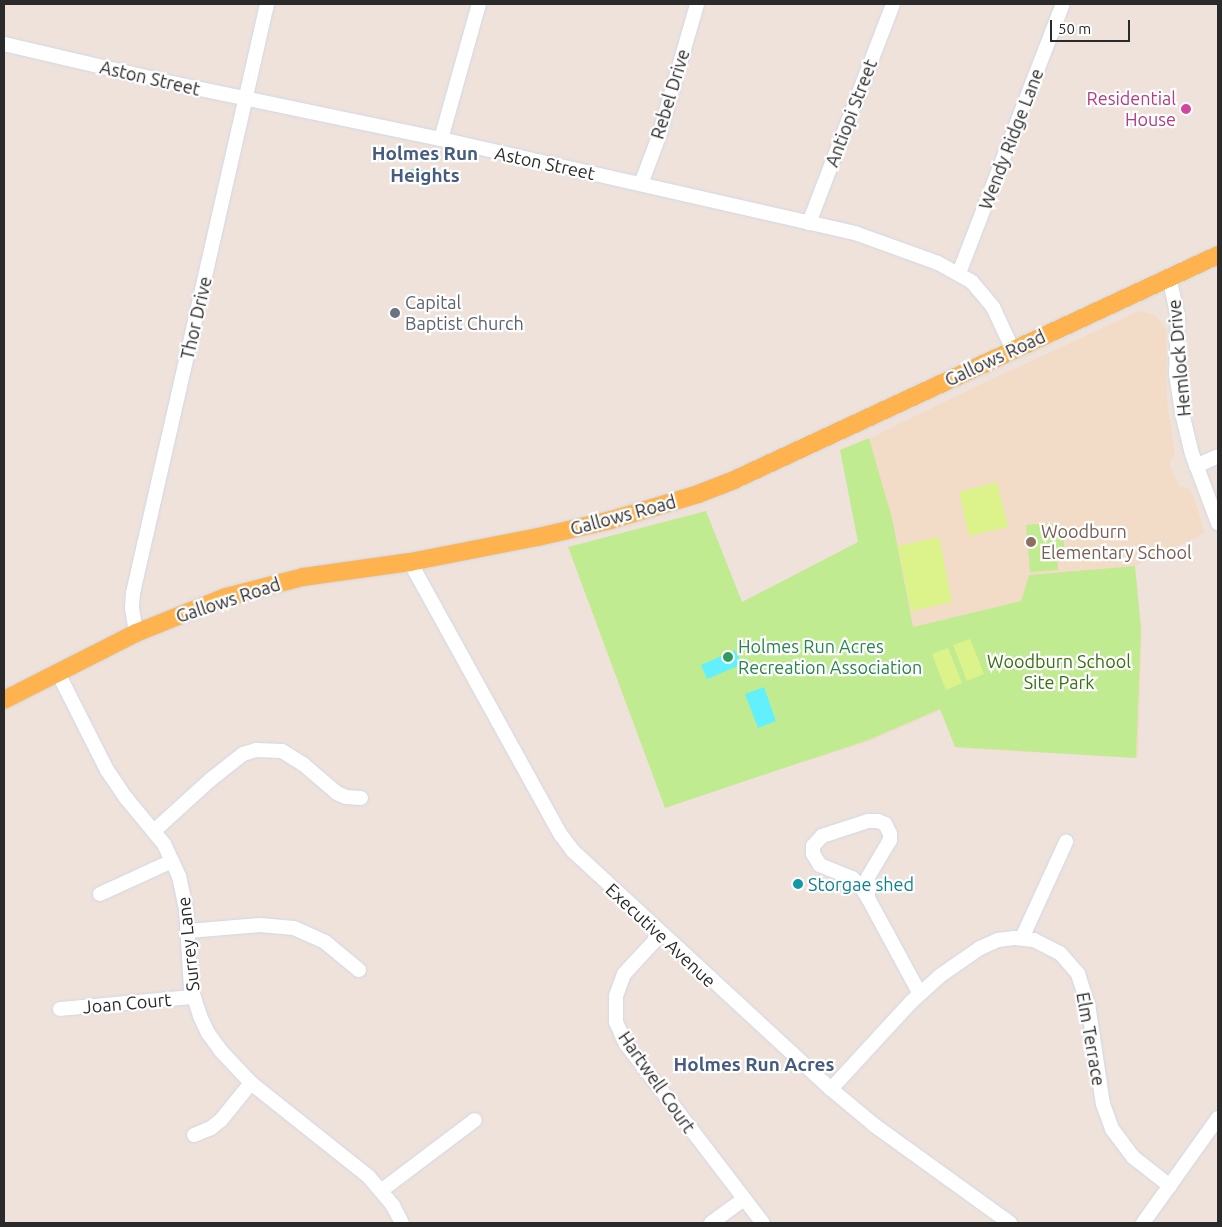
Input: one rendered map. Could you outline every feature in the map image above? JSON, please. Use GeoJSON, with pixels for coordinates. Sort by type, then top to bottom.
{"type":"FeatureCollection","features":[{"type":"Feature","properties":{"kind":"main road","name":"Gallows Road"},"geometry":{"type":"LineString","coordinates":[[4,700],[136,633],[210,602],[269,584],[303,577],[410,562],[538,537],[611,520],[698,494],[734,480],[1218,254]]}},
{"type":"Feature","properties":{"kind":"street","name":"Thor Drive"},"geometry":{"type":"LineString","coordinates":[[136,633],[132,593],[267,4]]}},
{"type":"Feature","properties":{"kind":"street"},"geometry":{"type":"LineString","coordinates":[[441,139],[479,4]]}},
{"type":"Feature","properties":{"kind":"street","name":"Rebel Drive"},"geometry":{"type":"LineString","coordinates":[[640,184],[659,136],[697,4]]}},
{"type":"Feature","properties":{"kind":"street","name":"Antiopi Street"},"geometry":{"type":"LineString","coordinates":[[809,223],[893,4]]}},
{"type":"Feature","properties":{"kind":"street","name":"Wendy Ridge Lane"},"geometry":{"type":"LineString","coordinates":[[959,273],[1063,4]]}},
{"type":"Feature","properties":{"kind":"street","name":"Aston Street"},"geometry":{"type":"LineString","coordinates":[[4,44],[246,99],[441,139],[855,233],[938,263],[959,273],[976,286],[993,307],[1014,350]]}},
{"type":"Feature","properties":{"kind":"street","name":"Hemlock Drive"},"geometry":{"type":"LineString","coordinates":[[1169,277],[1178,317],[1176,374],[1188,441],[1218,523]]}},
{"type":"Feature","properties":{"kind":"street"},"geometry":{"type":"LineString","coordinates":[[1196,466],[1218,456]]}},
{"type":"Feature","properties":{"kind":"street","name":"Executive Avenue"},"geometry":{"type":"LineString","coordinates":[[410,562],[561,835],[589,868],[874,1125],[1010,1223]]}},
{"type":"Feature","properties":{"kind":"street","name":"Surrey Lane"},"geometry":{"type":"LineString","coordinates":[[58,673],[107,770],[126,798],[154,831],[172,861],[184,894],[193,997],[200,1016],[216,1046],[251,1083],[349,1159],[382,1190],[402,1223]]}},
{"type":"Feature","properties":{"kind":"street"},"geometry":{"type":"LineString","coordinates":[[154,831],[210,780],[244,754],[256,750],[282,752],[303,764],[337,793],[346,797],[361,798]]}},
{"type":"Feature","properties":{"kind":"street"},"geometry":{"type":"LineString","coordinates":[[868,898],[868,876],[890,840],[890,834],[885,824],[871,820],[822,836],[813,846],[813,854],[820,864],[852,878],[862,888],[920,994]]}},
{"type":"Feature","properties":{"kind":"street"},"geometry":{"type":"LineString","coordinates":[[1022,938],[1066,842]]}},
{"type":"Feature","properties":{"kind":"street"},"geometry":{"type":"LineString","coordinates":[[100,894],[172,861]]}},
{"type":"Feature","properties":{"kind":"street"},"geometry":{"type":"LineString","coordinates":[[188,931],[260,925],[294,928],[325,942],[359,970]]}},
{"type":"Feature","properties":{"kind":"street","name":"Hartwell Court"},"geometry":{"type":"LineString","coordinates":[[661,934],[624,974],[616,996],[616,1022],[626,1044],[763,1223]]}},
{"type":"Feature","properties":{"kind":"street","name":"Elm Terrace"},"geometry":{"type":"LineString","coordinates":[[832,1089],[920,994],[941,975],[980,948],[998,940],[1022,938],[1048,945],[1060,953],[1078,974],[1088,1004],[1103,1104],[1108,1121],[1133,1157],[1170,1186]]}},
{"type":"Feature","properties":{"kind":"street","name":"Joan Court"},"geometry":{"type":"LineString","coordinates":[[60,1009],[193,997]]}},
{"type":"Feature","properties":{"kind":"street"},"geometry":{"type":"LineString","coordinates":[[194,1135],[211,1128],[220,1120],[251,1083]]}},
{"type":"Feature","properties":{"kind":"street"},"geometry":{"type":"LineString","coordinates":[[1143,1223],[1218,1118]]}},
{"type":"Feature","properties":{"kind":"street"},"geometry":{"type":"LineString","coordinates":[[382,1190],[475,1120]]}},
{"type":"Feature","properties":{"kind":"street"},"geometry":{"type":"LineString","coordinates":[[711,1223],[744,1198]]}},
{"type":"Feature","properties":{"kind":"shaded area","name":"Woodburn Elementary School"},"geometry":{"type":"Polygon","coordinates":[[[1139,311],[1155,315],[1166,329],[1167,399],[1175,454],[1169,462],[1179,486],[1189,489],[1193,495],[1205,533],[1135,566],[1142,633],[1138,758],[956,748],[941,710],[870,741],[804,762],[743,603],[879,551],[842,452],[977,386],[1139,311]]]}},
{"type":"Feature","properties":{"kind":"green space","name":"Woodburn School Site Park"},"geometry":{"type":"Polygon","coordinates":[[[869,438],[892,518],[913,627],[1021,601],[1029,575],[1135,566],[1141,630],[1136,758],[955,747],[940,709],[868,740],[665,808],[568,547],[706,511],[742,602],[858,542],[840,450],[869,438]]]}},
{"type":"Feature","properties":{"kind":"green space"},"geometry":{"type":"Polygon","coordinates":[[[997,482],[1008,527],[969,536],[959,492],[997,482]]]}},
{"type":"Feature","properties":{"kind":"green space"},"geometry":{"type":"Polygon","coordinates":[[[1051,523],[1064,530],[1064,551],[1057,552],[1058,570],[1030,572],[1026,525],[1051,523]]]}},
{"type":"Feature","properties":{"kind":"green space"},"geometry":{"type":"Polygon","coordinates":[[[939,537],[952,602],[911,611],[898,546],[939,537]]]}},
{"type":"Feature","properties":{"kind":"green space"},"geometry":{"type":"Polygon","coordinates":[[[970,639],[984,674],[967,681],[953,645],[970,639]]]}},
{"type":"Feature","properties":{"kind":"green space"},"geometry":{"type":"Polygon","coordinates":[[[948,648],[962,683],[946,690],[932,654],[948,648]]]}},
{"type":"Feature","properties":{"kind":"water","name":"Holmes Run Acres Recreation Association"},"geometry":{"type":"Polygon","coordinates":[[[735,650],[743,666],[738,666],[707,679],[701,665],[735,650]]]}},
{"type":"Feature","properties":{"kind":"water"},"geometry":{"type":"Polygon","coordinates":[[[764,687],[776,721],[758,728],[745,694],[764,687]]]}},
{"type":"Feature","properties":{"kind":"waterway"},"geometry":{"type":"LineString","coordinates":[[397,174],[412,170],[449,173]]}},
{"type":"Feature","properties":{"kind":"place","name":"Residential House"},"geometry":{"type":"Point","coordinates":[1186,109]}},
{"type":"Feature","properties":{"kind":"place","name":"Capital Baptist Church"},"geometry":{"type":"Point","coordinates":[395,313]}},
{"type":"Feature","properties":{"kind":"place","name":"Woodburn Elementary School"},"geometry":{"type":"Point","coordinates":[1031,542]}},
{"type":"Feature","properties":{"kind":"place","name":"Holmes Run Acres Recreation Association"},"geometry":{"type":"Point","coordinates":[728,657]}},
{"type":"Feature","properties":{"kind":"place","name":"Storgae shed"},"geometry":{"type":"Point","coordinates":[798,884]}},
{"type":"Feature","properties":{"kind":"district","name":"Holmes Run Heights"},"geometry":{"type":"Point","coordinates":[425,165]}},
{"type":"Feature","properties":{"kind":"district","name":"Holmes Run Acres"},"geometry":{"type":"Point","coordinates":[754,1065]}}]}
